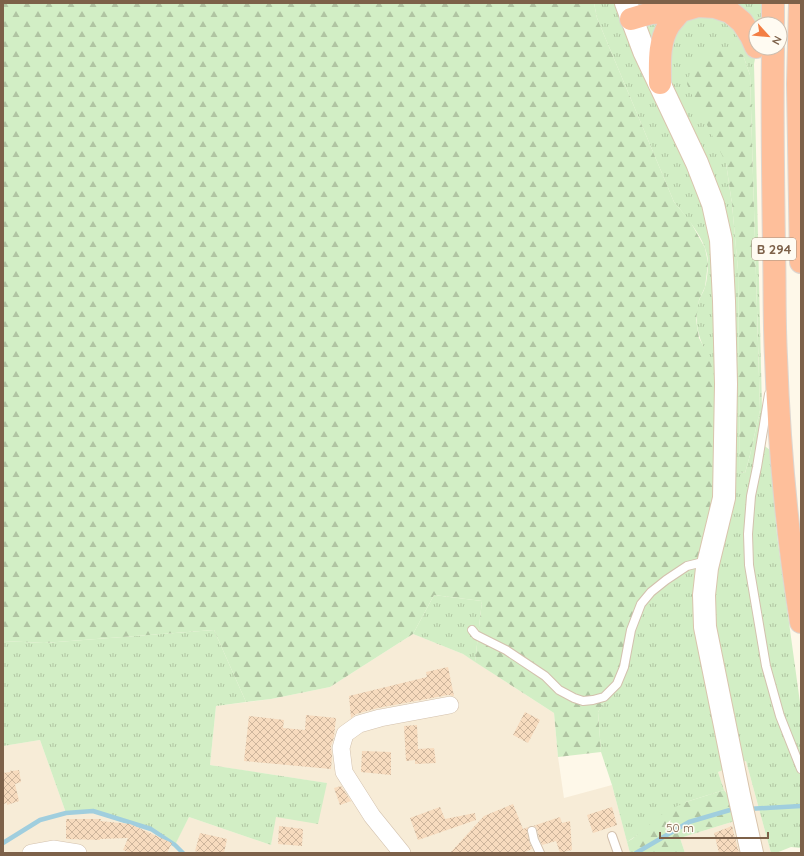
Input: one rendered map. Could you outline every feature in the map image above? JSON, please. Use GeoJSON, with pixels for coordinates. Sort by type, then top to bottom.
{"type":"FeatureCollection","features":[{"type":"Feature","properties":{"kind":"highway"},"geometry":{"type":"LineString","coordinates":[[773,3],[773,16]]}},
{"type":"Feature","properties":{"kind":"highway","name":"B 294"},"geometry":{"type":"LineString","coordinates":[[800,3],[798,84],[801,262]]}},
{"type":"Feature","properties":{"kind":"highway","name":"B 294"},"geometry":{"type":"LineString","coordinates":[[628,11],[652,13],[681,11],[698,6],[715,7],[730,12],[742,22],[748,31]]}},
{"type":"Feature","properties":{"kind":"highway"},"geometry":{"type":"LineString","coordinates":[[660,83],[660,56],[662,40],[669,25],[681,11]]}},
{"type":"Feature","properties":{"kind":"highway","name":"B 294"},"geometry":{"type":"LineString","coordinates":[[760,56],[772,79]]}},
{"type":"Feature","properties":{"kind":"highway","name":"B 294"},"geometry":{"type":"LineString","coordinates":[[773,56],[772,142],[776,356],[785,500],[794,578],[801,622]]}},
{"type":"Feature","properties":{"kind":"street"},"geometry":{"type":"LineString","coordinates":[[628,11],[644,51],[697,163],[713,204],[721,240],[726,384],[724,498],[707,568],[704,595],[705,627],[752,853]]}},
{"type":"Feature","properties":{"kind":"street"},"geometry":{"type":"LineString","coordinates":[[402,853],[372,816],[344,772],[341,748],[345,734],[359,724],[380,718],[450,705]]}},
{"type":"Feature","properties":{"kind":"street"},"geometry":{"type":"LineString","coordinates":[[31,853],[53,849],[78,853]]}},
{"type":"Feature","properties":{"kind":"lane"},"geometry":{"type":"LineString","coordinates":[[776,356],[751,496],[748,534],[748,565],[766,666],[780,716],[801,769]]}},
{"type":"Feature","properties":{"kind":"lane"},"geometry":{"type":"LineString","coordinates":[[472,630],[476,635],[506,650],[545,676],[559,690],[574,698],[583,701],[604,697],[617,684],[624,667],[632,630],[641,604],[651,592],[666,580],[687,566],[700,563]]}},
{"type":"Feature","properties":{"kind":"lane"},"geometry":{"type":"LineString","coordinates":[[532,831],[540,853]]}},
{"type":"Feature","properties":{"kind":"lane"},"geometry":{"type":"LineString","coordinates":[[612,836],[618,853]]}},
{"type":"Feature","properties":{"kind":"shaded area"},"geometry":{"type":"Polygon","coordinates":[[[413,634],[463,654],[554,713],[564,798],[612,785],[630,853],[3,853],[3,746],[40,740],[66,813],[93,811],[151,829],[175,844],[189,817],[271,845],[275,817],[326,783],[210,765],[216,706],[271,699],[330,687],[413,634]]]}},
{"type":"Feature","properties":{"kind":"shaded area"},"geometry":{"type":"Polygon","coordinates":[[[746,761],[771,853],[685,853],[680,838],[735,821],[727,794],[724,790],[718,772],[746,761]]]}},
{"type":"Feature","properties":{"kind":"green space"},"geometry":{"type":"Polygon","coordinates":[[[3,3],[594,3],[597,18],[674,202],[690,221],[705,248],[708,263],[705,287],[699,300],[696,320],[699,338],[710,359],[714,376],[715,440],[714,499],[697,561],[639,603],[616,682],[598,712],[601,752],[558,757],[554,713],[475,662],[482,601],[434,595],[413,634],[330,687],[271,699],[246,702],[214,630],[44,643],[3,641],[3,3]]]}},
{"type":"Feature","properties":{"kind":"green space"},"geometry":{"type":"Polygon","coordinates":[[[594,3],[761,3],[761,16],[748,16],[748,56],[756,56],[754,64],[762,409],[758,441],[770,450],[777,535],[801,710],[801,848],[791,847],[776,853],[771,853],[746,761],[718,772],[724,790],[686,802],[627,842],[612,785],[601,752],[598,712],[605,701],[704,348],[698,331],[697,307],[706,284],[708,263],[707,255],[701,238],[674,202],[597,18],[594,3]],[[743,55],[726,163],[732,204],[738,270],[740,472],[745,473],[760,410],[750,75],[743,55]]]}},
{"type":"Feature","properties":{"kind":"green space"},"geometry":{"type":"Polygon","coordinates":[[[729,48],[743,55],[750,75],[760,410],[745,473],[740,472],[738,270],[732,204],[726,163],[687,84],[691,69],[704,56],[718,49],[729,48]]]}},
{"type":"Feature","properties":{"kind":"green space"},"geometry":{"type":"Polygon","coordinates":[[[434,595],[482,601],[475,662],[463,654],[413,634],[434,595]]]}},
{"type":"Feature","properties":{"kind":"green space"},"geometry":{"type":"Polygon","coordinates":[[[214,630],[246,702],[216,706],[210,765],[327,783],[318,824],[276,817],[271,845],[189,817],[175,845],[151,829],[93,811],[66,813],[40,740],[3,746],[3,641],[44,643],[214,630]]]}},
{"type":"Feature","properties":{"kind":"green space"},"geometry":{"type":"Polygon","coordinates":[[[724,790],[727,794],[735,821],[680,838],[685,853],[630,853],[627,842],[665,812],[686,802],[724,790]]]}},
{"type":"Feature","properties":{"kind":"building"},"geometry":{"type":"Polygon","coordinates":[[[448,667],[454,696],[448,695],[378,708],[356,714],[351,718],[349,696],[427,677],[426,672],[448,667]]]}},
{"type":"Feature","properties":{"kind":"building"},"geometry":{"type":"Polygon","coordinates":[[[525,712],[540,720],[528,743],[513,735],[525,712]]]}},
{"type":"Feature","properties":{"kind":"building"},"geometry":{"type":"Polygon","coordinates":[[[306,715],[336,718],[334,737],[331,746],[331,769],[244,761],[249,716],[284,720],[283,728],[305,730],[306,715]]]}},
{"type":"Feature","properties":{"kind":"building"},"geometry":{"type":"Polygon","coordinates":[[[417,725],[418,749],[434,748],[436,763],[415,764],[415,760],[406,761],[404,726],[417,725]]]}},
{"type":"Feature","properties":{"kind":"building"},"geometry":{"type":"Polygon","coordinates":[[[362,751],[391,752],[391,775],[361,772],[362,751]]]}},
{"type":"Feature","properties":{"kind":"building"},"geometry":{"type":"Polygon","coordinates":[[[11,770],[19,770],[21,782],[15,784],[19,801],[7,805],[7,803],[3,804],[3,773],[10,772],[11,770]]]}},
{"type":"Feature","properties":{"kind":"building"},"geometry":{"type":"Polygon","coordinates":[[[341,786],[351,801],[340,805],[334,788],[341,786]]]}},
{"type":"Feature","properties":{"kind":"building"},"geometry":{"type":"Polygon","coordinates":[[[513,804],[523,829],[528,827],[527,832],[532,849],[523,853],[450,853],[484,816],[513,804]]]}},
{"type":"Feature","properties":{"kind":"building"},"geometry":{"type":"Polygon","coordinates":[[[440,807],[445,819],[475,813],[476,820],[418,840],[410,818],[440,807]]]}},
{"type":"Feature","properties":{"kind":"building"},"geometry":{"type":"Polygon","coordinates":[[[612,807],[617,825],[593,833],[587,815],[612,807]]]}},
{"type":"Feature","properties":{"kind":"building"},"geometry":{"type":"Polygon","coordinates":[[[560,817],[562,823],[570,821],[572,850],[560,853],[556,841],[542,845],[537,829],[533,826],[560,817]]]}},
{"type":"Feature","properties":{"kind":"building"},"geometry":{"type":"Polygon","coordinates":[[[66,819],[101,819],[100,821],[130,824],[172,843],[167,853],[130,853],[123,850],[128,838],[100,840],[66,839],[66,819]]]}},
{"type":"Feature","properties":{"kind":"building"},"geometry":{"type":"Polygon","coordinates":[[[279,826],[303,829],[302,846],[278,844],[279,826]]]}},
{"type":"Feature","properties":{"kind":"building"},"geometry":{"type":"Polygon","coordinates":[[[732,826],[739,853],[719,853],[714,833],[732,826]]]}},
{"type":"Feature","properties":{"kind":"building"},"geometry":{"type":"Polygon","coordinates":[[[200,833],[227,839],[224,853],[202,853],[195,851],[200,833]]]}},
{"type":"Feature","properties":{"kind":"waterway"},"geometry":{"type":"LineString","coordinates":[[748,809],[801,806]]}},
{"type":"Feature","properties":{"kind":"waterway"},"geometry":{"type":"LineString","coordinates":[[636,853],[689,822],[736,809]]}},
{"type":"Feature","properties":{"kind":"waterway"},"geometry":{"type":"LineString","coordinates":[[3,843],[40,820],[66,813],[93,811],[151,829],[175,845],[183,853]]}}]}
